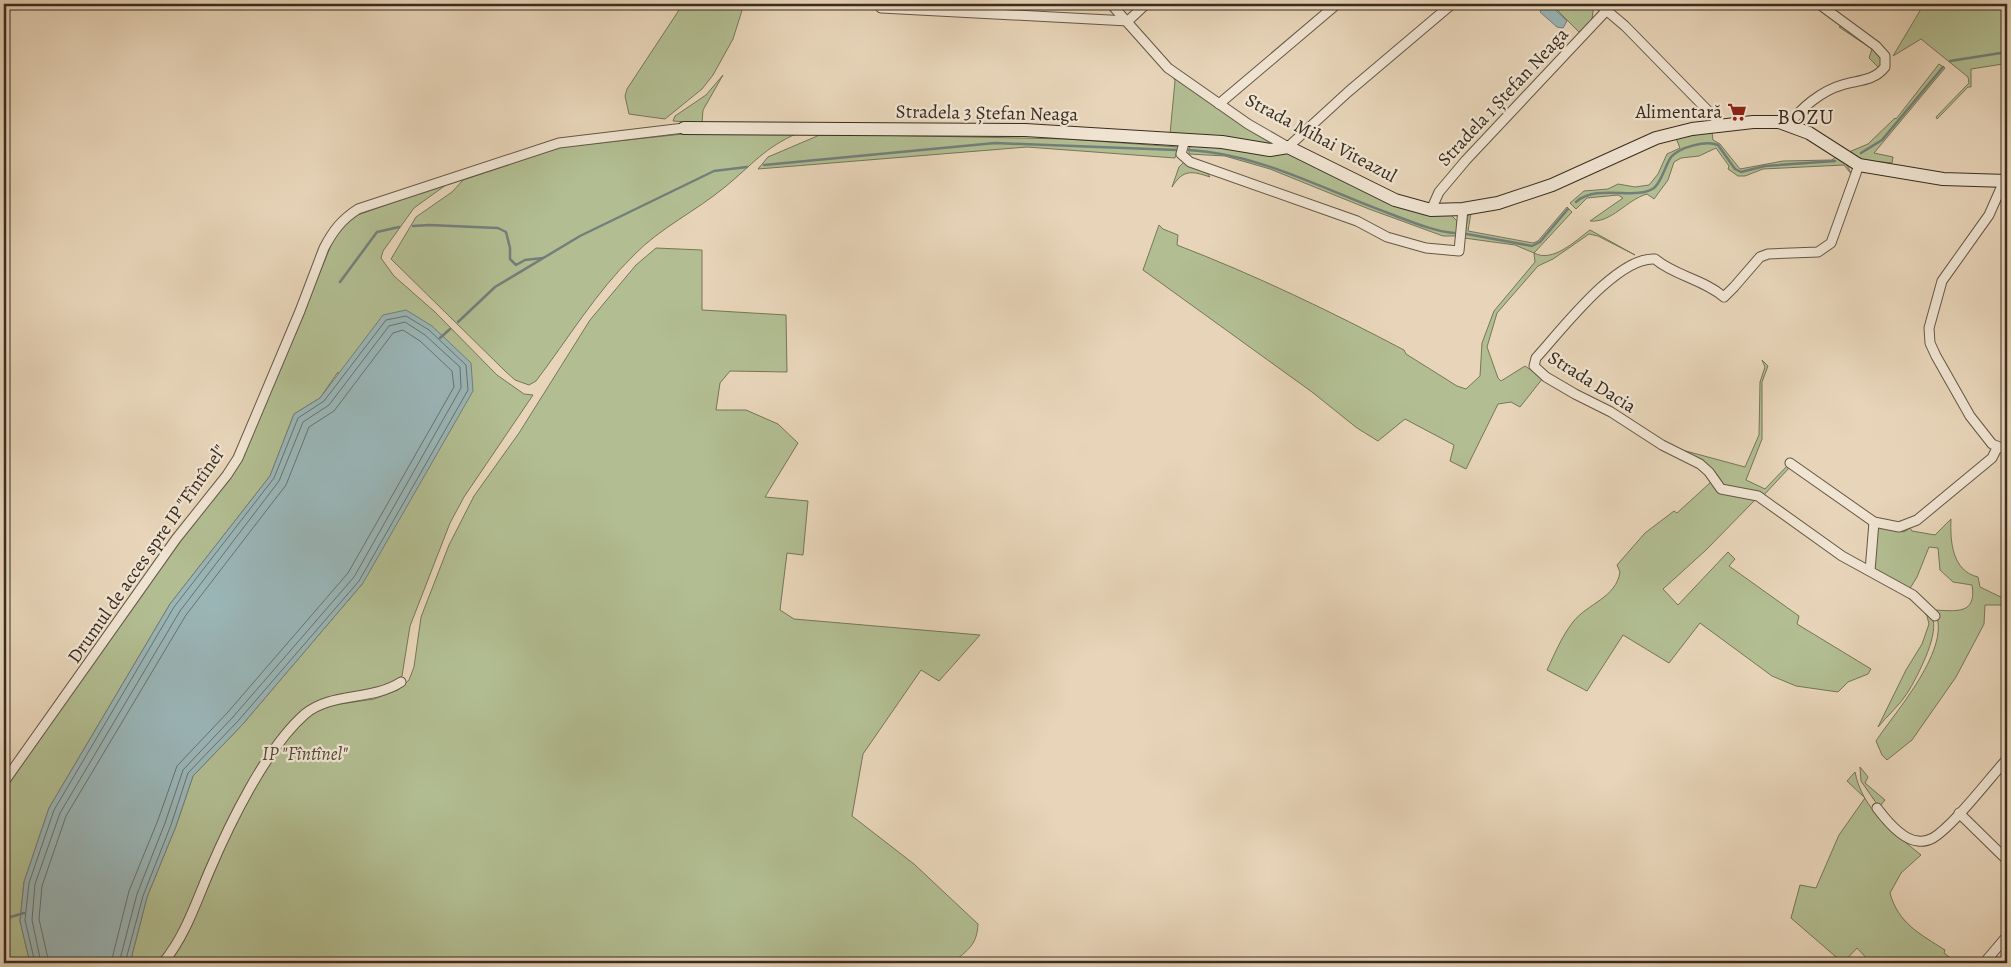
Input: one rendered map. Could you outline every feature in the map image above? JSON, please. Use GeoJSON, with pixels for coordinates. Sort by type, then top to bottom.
{"type":"FeatureCollection","features":[{"type":"Feature","properties":{"kind":"street","name":"Strada Mihai Viteazul"},"geometry":{"type":"LineString","coordinates":[[1111,4],[1168,68],[1248,124],[1288,147],[1395,200],[1431,210],[1463,209],[1498,203],[1552,185],[1656,138],[1722,125],[1768,121],[1790,125],[1809,133],[1859,165],[1943,179],[2006,181]]}},
{"type":"Feature","properties":{"kind":"street"},"geometry":{"type":"LineString","coordinates":[[881,8],[1128,21],[1146,4]]}},
{"type":"Feature","properties":{"kind":"street"},"geometry":{"type":"LineString","coordinates":[[1219,104],[1337,4]]}},
{"type":"Feature","properties":{"kind":"street"},"geometry":{"type":"LineString","coordinates":[[1288,147],[1355,86],[1452,4]]}},
{"type":"Feature","properties":{"kind":"street"},"geometry":{"type":"LineString","coordinates":[[1598,4],[1625,26],[1722,125]]}},
{"type":"Feature","properties":{"kind":"street"},"geometry":{"type":"LineString","coordinates":[[1790,125],[1800,111],[1833,88],[1872,78],[1885,67],[1885,56],[1876,46],[1819,4]]}},
{"type":"Feature","properties":{"kind":"street","name":"Stradela 1 Ștefan Neaga"},"geometry":{"type":"LineString","coordinates":[[1431,210],[1438,192],[1466,160],[1606,11]]}},
{"type":"Feature","properties":{"kind":"street","name":"Stradela 3 Ștefan Neaga"},"geometry":{"type":"LineString","coordinates":[[684,128],[1025,130],[1222,142],[1270,150],[1288,147]]}},
{"type":"Feature","properties":{"kind":"street","name":"Drumul de acces spre IP \"Fîntînel\""},"geometry":{"type":"LineString","coordinates":[[4,782],[176,539],[227,475],[238,458],[334,229],[358,209],[512,156],[559,143],[684,128]]}},
{"type":"Feature","properties":{"kind":"street"},"geometry":{"type":"LineString","coordinates":[[1185,139],[1181,154],[1183,158],[1197,165],[1357,221],[1387,236],[1426,248],[1459,251],[1463,209]]}},
{"type":"Feature","properties":{"kind":"street","name":"Strada Dacia"},"geometry":{"type":"LineString","coordinates":[[1859,165],[1834,236],[1831,243],[1825,249],[1812,253],[1776,253],[1760,257],[1724,296],[1715,289],[1664,266],[1655,259],[1642,259],[1585,302],[1534,362],[1536,370],[1546,377],[1610,412],[1654,440],[1700,464],[1709,472],[1721,489],[1758,496],[1806,533],[1870,571]]}},
{"type":"Feature","properties":{"kind":"street"},"geometry":{"type":"LineString","coordinates":[[2006,181],[1989,215],[1942,281],[1928,328],[1930,343],[1970,416],[1996,448],[2007,450]]}},
{"type":"Feature","properties":{"kind":"street"},"geometry":{"type":"LineString","coordinates":[[1790,463],[1874,522],[1899,527],[1917,520],[1992,458],[1996,448]]}},
{"type":"Feature","properties":{"kind":"street"},"geometry":{"type":"LineString","coordinates":[[1874,522],[1870,571],[1913,595],[1935,616]]}},
{"type":"Feature","properties":{"kind":"street"},"geometry":{"type":"LineString","coordinates":[[163,963],[182,937],[230,824],[285,736],[307,713],[321,704],[384,690],[401,682]]}},
{"type":"Feature","properties":{"kind":"street"},"geometry":{"type":"LineString","coordinates":[[1877,808],[1903,834],[1921,842],[1934,837],[1959,813],[2007,760]]}},
{"type":"Feature","properties":{"kind":"street"},"geometry":{"type":"LineString","coordinates":[[1959,813],[2007,860]]}},
{"type":"Feature","properties":{"kind":"street"},"geometry":{"type":"LineString","coordinates":[[1984,963],[2007,936]]}},
{"type":"Feature","properties":{"kind":"green space"},"geometry":{"type":"Polygon","coordinates":[[[683,4],[744,4],[733,39],[713,75],[702,89],[665,119],[629,114],[625,96],[627,89],[683,4]]]}},
{"type":"Feature","properties":{"kind":"green space"},"geometry":{"type":"Polygon","coordinates":[[[1551,4],[1594,4],[1592,19],[1580,33],[1551,4]]]}},
{"type":"Feature","properties":{"kind":"green space"},"geometry":{"type":"Polygon","coordinates":[[[1924,4],[2007,4],[2007,74],[2003,64],[1971,69],[1971,87],[1968,87],[1937,119],[1936,117],[1969,83],[1968,77],[1921,39],[1893,56],[1924,4]]]}},
{"type":"Feature","properties":{"kind":"green space"},"geometry":{"type":"Polygon","coordinates":[[[1842,26],[1874,48],[1881,58],[1880,69],[1869,58],[1872,49],[1839,27],[1842,26]]]}},
{"type":"Feature","properties":{"kind":"green space"},"geometry":{"type":"Polygon","coordinates":[[[1939,64],[1945,68],[1874,153],[1893,157],[1892,163],[1860,160],[1849,152],[1868,144],[1896,119],[1939,64]]]}},
{"type":"Feature","properties":{"kind":"green space"},"geometry":{"type":"Polygon","coordinates":[[[723,75],[703,110],[702,123],[673,121],[675,116],[706,95],[723,75]]]}},
{"type":"Feature","properties":{"kind":"green space"},"geometry":{"type":"Polygon","coordinates":[[[1173,76],[1275,144],[1274,146],[1170,134],[1175,81],[1173,76]]]}},
{"type":"Feature","properties":{"kind":"green space"},"geometry":{"type":"Polygon","coordinates":[[[702,132],[798,133],[767,151],[714,196],[644,245],[607,284],[536,381],[529,385],[515,380],[504,370],[391,259],[416,217],[452,192],[463,180],[561,147],[702,132]]]}},
{"type":"Feature","properties":{"kind":"green space"},"geometry":{"type":"Polygon","coordinates":[[[1712,132],[1713,140],[1720,144],[1740,169],[1783,161],[1832,160],[1836,156],[1846,163],[1852,175],[1844,165],[1763,169],[1745,176],[1738,176],[1728,169],[1729,166],[1716,148],[1699,156],[1681,158],[1674,162],[1668,180],[1654,199],[1647,194],[1639,197],[1612,215],[1598,221],[1590,221],[1623,198],[1618,195],[1587,198],[1576,209],[1570,203],[1584,191],[1608,189],[1618,184],[1635,187],[1649,185],[1658,174],[1667,154],[1680,148],[1676,138],[1712,132]]]}},
{"type":"Feature","properties":{"kind":"green space"},"geometry":{"type":"Polygon","coordinates":[[[822,134],[1068,139],[1178,147],[1175,158],[1027,147],[758,169],[768,157],[822,134]]]}},
{"type":"Feature","properties":{"kind":"green space"},"geometry":{"type":"Polygon","coordinates":[[[1192,146],[1291,152],[1370,192],[1450,214],[1457,221],[1458,236],[1443,236],[1369,209],[1270,169],[1225,156],[1189,154],[1189,148],[1192,146]]]}},
{"type":"Feature","properties":{"kind":"green space"},"geometry":{"type":"Polygon","coordinates":[[[1184,162],[1208,174],[1210,177],[1193,173],[1184,174],[1172,187],[1179,167],[1184,162]]]}},
{"type":"Feature","properties":{"kind":"green space","name":"IP \"Fîntînel\""},"geometry":{"type":"Polygon","coordinates":[[[450,182],[414,208],[383,251],[381,258],[394,276],[435,312],[497,375],[524,394],[533,395],[464,497],[450,523],[410,626],[402,676],[394,682],[377,689],[332,696],[340,704],[374,699],[398,690],[409,680],[414,667],[421,617],[449,545],[474,496],[519,433],[590,320],[636,265],[656,248],[702,250],[702,310],[786,315],[787,372],[730,371],[720,383],[716,410],[746,410],[778,424],[798,443],[765,497],[808,501],[803,555],[787,553],[780,610],[794,619],[980,635],[939,681],[921,670],[863,754],[852,816],[914,864],[978,924],[974,942],[952,963],[130,963],[147,897],[176,826],[193,776],[242,725],[363,583],[338,372],[320,398],[294,414],[270,476],[170,604],[49,808],[24,882],[20,921],[30,963],[4,963],[4,790],[179,542],[229,480],[281,368],[336,233],[355,216],[450,182]]]}},
{"type":"Feature","properties":{"kind":"green space"},"geometry":{"type":"Polygon","coordinates":[[[1567,207],[1572,212],[1534,253],[1515,245],[1464,238],[1469,211],[1471,213],[1468,231],[1533,243],[1538,241],[1567,207]]]}},
{"type":"Feature","properties":{"kind":"green space"},"geometry":{"type":"Polygon","coordinates":[[[1159,225],[1163,229],[1178,235],[1177,245],[1264,281],[1348,321],[1404,350],[1406,354],[1457,386],[1466,389],[1480,376],[1482,343],[1494,311],[1535,262],[1534,253],[1549,255],[1556,253],[1571,245],[1590,230],[1635,255],[1598,236],[1589,234],[1553,259],[1538,266],[1497,313],[1487,347],[1498,378],[1501,381],[1525,366],[1543,378],[1520,407],[1511,402],[1498,404],[1466,469],[1450,461],[1454,445],[1405,419],[1378,441],[1357,428],[1312,392],[1143,270],[1159,225]]]}},
{"type":"Feature","properties":{"kind":"green space"},"geometry":{"type":"Polygon","coordinates":[[[1762,360],[1768,366],[1762,382],[1762,439],[1746,480],[1765,489],[1788,465],[1790,467],[1763,496],[1728,489],[1682,450],[1745,467],[1759,435],[1760,382],[1765,367],[1762,360]]]}},
{"type":"Feature","properties":{"kind":"green space"},"geometry":{"type":"Polygon","coordinates":[[[1711,482],[1727,494],[1743,495],[1756,499],[1706,550],[1663,589],[1678,605],[1728,552],[1735,559],[1729,566],[1799,616],[1797,624],[1871,669],[1868,674],[1848,682],[1838,692],[1796,686],[1772,676],[1700,623],[1669,663],[1623,635],[1587,691],[1547,670],[1562,639],[1573,622],[1613,588],[1620,572],[1617,565],[1645,533],[1674,511],[1677,513],[1711,482]]]}},
{"type":"Feature","properties":{"kind":"green space"},"geometry":{"type":"Polygon","coordinates":[[[1951,519],[1952,545],[1958,562],[1969,574],[1978,577],[1980,587],[2007,600],[2007,605],[1985,605],[1984,624],[1956,677],[1912,740],[1887,760],[1882,755],[1876,741],[1908,697],[1930,660],[1936,642],[1938,625],[1934,610],[1950,611],[1963,609],[1971,602],[1973,595],[1972,585],[1953,582],[1940,570],[1938,548],[1929,547],[1917,577],[1909,590],[1872,569],[1877,529],[1879,527],[1904,532],[1910,528],[1912,531],[1935,535],[1951,519]]]}},
{"type":"Feature","properties":{"kind":"green space"},"geometry":{"type":"Polygon","coordinates":[[[1895,589],[1927,610],[1933,620],[1934,627],[1926,657],[1912,685],[1901,701],[1878,727],[1906,670],[1922,644],[1929,624],[1927,616],[1920,606],[1895,589]]]}},
{"type":"Feature","properties":{"kind":"green space"},"geometry":{"type":"Polygon","coordinates":[[[1860,767],[1868,777],[1865,783],[1885,800],[1879,807],[1861,781],[1860,767]]]}},
{"type":"Feature","properties":{"kind":"green space"},"geometry":{"type":"Polygon","coordinates":[[[1855,772],[1859,785],[1864,798],[1847,781],[1855,772]]]}},
{"type":"Feature","properties":{"kind":"green space"},"geometry":{"type":"Polygon","coordinates":[[[1865,798],[1880,819],[1921,855],[1901,873],[1890,893],[1898,912],[1911,927],[1945,950],[1944,953],[1957,963],[1871,963],[1857,948],[1843,963],[1791,918],[1800,885],[1816,888],[1839,835],[1865,798]]]}},
{"type":"Feature","properties":{"kind":"water"},"geometry":{"type":"Polygon","coordinates":[[[1544,4],[1549,4],[1567,21],[1563,28],[1557,27],[1540,12],[1544,4]]]}},
{"type":"Feature","properties":{"kind":"water"},"geometry":{"type":"Polygon","coordinates":[[[406,310],[432,326],[471,363],[473,391],[363,583],[242,725],[193,776],[176,826],[147,897],[130,963],[30,963],[20,921],[24,882],[49,808],[170,604],[270,476],[294,414],[320,398],[383,315],[406,310]]]}},
{"type":"Feature","properties":{"kind":"waterway"},"geometry":{"type":"LineString","coordinates":[[1950,61],[2007,52]]}},
{"type":"Feature","properties":{"kind":"waterway"},"geometry":{"type":"LineString","coordinates":[[1861,153],[1882,140],[1943,67]]}},
{"type":"Feature","properties":{"kind":"waterway"},"geometry":{"type":"LineString","coordinates":[[764,165],[995,143],[1176,150]]}},
{"type":"Feature","properties":{"kind":"waterway"},"geometry":{"type":"LineString","coordinates":[[1576,202],[1585,196],[1595,194],[1646,192],[1654,188],[1675,153],[1687,147],[1700,144],[1718,145],[1735,169],[1741,172],[1765,166],[1835,161]]}},
{"type":"Feature","properties":{"kind":"waterway"},"geometry":{"type":"LineString","coordinates":[[1189,150],[1241,158],[1266,165],[1363,204],[1438,230],[1454,233]]}},
{"type":"Feature","properties":{"kind":"waterway"},"geometry":{"type":"LineString","coordinates":[[458,322],[495,287],[580,236],[714,171],[747,167]]}},
{"type":"Feature","properties":{"kind":"waterway"},"geometry":{"type":"LineString","coordinates":[[1467,234],[1532,246],[1540,242],[1568,209]]}},
{"type":"Feature","properties":{"kind":"waterway"},"geometry":{"type":"LineString","coordinates":[[413,226],[498,228],[506,232],[510,248],[510,259],[516,265],[525,260],[543,258]]}},
{"type":"Feature","properties":{"kind":"waterway"},"geometry":{"type":"LineString","coordinates":[[340,282],[377,232],[399,227]]}},
{"type":"Feature","properties":{"kind":"waterway"},"geometry":{"type":"LineString","coordinates":[[440,338],[450,329]]}},
{"type":"Feature","properties":{"kind":"waterway"},"geometry":{"type":"LineString","coordinates":[[4,919],[24,913]]}},
{"type":"Feature","properties":{"kind":"place","name":"Alimentară"},"geometry":{"type":"Point","coordinates":[1737,112]}},
{"type":"Feature","properties":{"kind":"district","name":"BOZU"},"geometry":{"type":"Point","coordinates":[1806,117]}}]}
